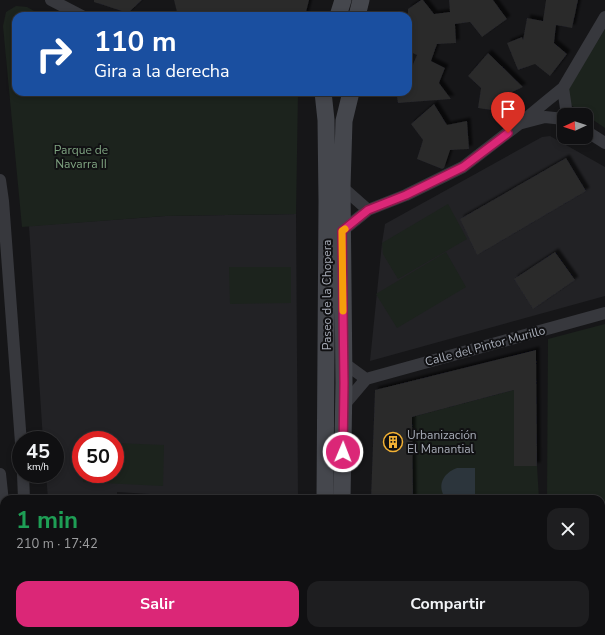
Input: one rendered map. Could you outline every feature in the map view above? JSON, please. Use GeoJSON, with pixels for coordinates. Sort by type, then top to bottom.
{"type":"FeatureCollection","features":[{"type":"Feature","properties":{"kind":"main road"},"geometry":{"type":"LineString","coordinates":[[339,12],[343,0]]}},
{"type":"Feature","properties":{"kind":"main road"},"geometry":{"type":"LineString","coordinates":[[358,12],[361,0]]}},
{"type":"Feature","properties":{"kind":"main road","name":"Paseo de la Chopera"},"geometry":{"type":"LineString","coordinates":[[323,96],[326,120],[328,201],[325,495]]}},
{"type":"Feature","properties":{"kind":"main road","name":"Paseo de la Chopera"},"geometry":{"type":"LineString","coordinates":[[342,495],[344,363],[342,187],[344,121],[350,96]]}},
{"type":"Feature","properties":{"kind":"street"},"geometry":{"type":"LineString","coordinates":[[51,0],[74,12]]}},
{"type":"Feature","properties":{"kind":"street"},"geometry":{"type":"LineString","coordinates":[[342,231],[368,210],[406,195],[463,167],[519,124],[563,88],[605,17]]}},
{"type":"Feature","properties":{"kind":"street"},"geometry":{"type":"LineString","coordinates":[[563,88],[566,108]]}},
{"type":"Feature","properties":{"kind":"street"},"geometry":{"type":"LineString","coordinates":[[519,124],[545,117],[557,118]]}},
{"type":"Feature","properties":{"kind":"street"},"geometry":{"type":"LineString","coordinates":[[593,135],[605,143]]}},
{"type":"Feature","properties":{"kind":"street"},"geometry":{"type":"LineString","coordinates":[[0,180],[3,200],[20,431]]}},
{"type":"Feature","properties":{"kind":"street"},"geometry":{"type":"LineString","coordinates":[[342,187],[368,210]]}},
{"type":"Feature","properties":{"kind":"street","name":"Calle del Pintor Murillo"},"geometry":{"type":"LineString","coordinates":[[366,379],[605,313]]}},
{"type":"Feature","properties":{"kind":"street"},"geometry":{"type":"LineString","coordinates":[[344,363],[366,379],[344,405]]}},
{"type":"Feature","properties":{"kind":"street"},"geometry":{"type":"LineString","coordinates":[[0,474],[2,495]]}},
{"type":"Feature","properties":{"kind":"street"},"geometry":{"type":"LineString","coordinates":[[23,483],[24,495]]}},
{"type":"Feature","properties":{"kind":"shaded area"},"geometry":{"type":"Polygon","coordinates":[[[550,136],[557,140],[557,144],[564,144],[605,167],[605,296],[370,361],[385,224],[542,137],[550,136]]]}},
{"type":"Feature","properties":{"kind":"shaded area"},"geometry":{"type":"Polygon","coordinates":[[[296,214],[298,495],[166,495],[117,492],[117,495],[48,495],[47,483],[64,483],[64,431],[42,431],[29,226],[165,216],[296,214]]]}},
{"type":"Feature","properties":{"kind":"shaded area"},"geometry":{"type":"Polygon","coordinates":[[[457,468],[475,468],[475,495],[444,495],[441,485],[442,480],[452,470],[457,468]]]}},
{"type":"Feature","properties":{"kind":"green space","name":"Parque de Navarra II"},"geometry":{"type":"Polygon","coordinates":[[[16,6],[27,7],[36,12],[12,12],[12,96],[298,96],[296,214],[165,216],[22,227],[3,26],[6,12],[16,6]]]}},
{"type":"Feature","properties":{"kind":"green space"},"geometry":{"type":"Polygon","coordinates":[[[605,29],[605,128],[593,120],[593,108],[575,108],[562,99],[605,29]]]}},
{"type":"Feature","properties":{"kind":"green space"},"geometry":{"type":"Polygon","coordinates":[[[448,204],[467,239],[398,279],[383,254],[382,243],[448,204]]]}},
{"type":"Feature","properties":{"kind":"green space"},"geometry":{"type":"Polygon","coordinates":[[[446,252],[466,287],[397,328],[376,294],[446,252]]]}},
{"type":"Feature","properties":{"kind":"green space"},"geometry":{"type":"Polygon","coordinates":[[[229,267],[291,267],[291,303],[230,304],[229,267]]]}},
{"type":"Feature","properties":{"kind":"green space"},"geometry":{"type":"Polygon","coordinates":[[[605,324],[605,495],[547,495],[548,339],[605,324]]]}},
{"type":"Feature","properties":{"kind":"green space"},"geometry":{"type":"Polygon","coordinates":[[[514,390],[514,466],[537,466],[539,495],[413,495],[412,417],[514,390]]]}},
{"type":"Feature","properties":{"kind":"green space"},"geometry":{"type":"Polygon","coordinates":[[[124,443],[164,445],[163,486],[103,483],[124,483],[124,443]]]}},
{"type":"Feature","properties":{"kind":"building"},"geometry":{"type":"Polygon","coordinates":[[[94,0],[142,0],[129,12],[94,2],[94,0]]]}},
{"type":"Feature","properties":{"kind":"building"},"geometry":{"type":"Polygon","coordinates":[[[174,0],[309,0],[306,12],[177,12],[174,0]]]}},
{"type":"Feature","properties":{"kind":"building"},"geometry":{"type":"Polygon","coordinates":[[[423,0],[434,14],[450,12],[449,0],[493,0],[507,19],[482,37],[470,22],[455,24],[456,43],[437,44],[431,61],[445,68],[439,83],[451,99],[398,103],[397,96],[412,96],[412,66],[417,55],[412,53],[412,12],[408,12],[408,9],[423,0]]]}},
{"type":"Feature","properties":{"kind":"building"},"geometry":{"type":"Polygon","coordinates":[[[546,0],[578,0],[572,28],[556,25],[554,43],[567,54],[550,76],[535,64],[518,70],[507,43],[522,37],[523,40],[527,18],[543,21],[546,0]]]}},
{"type":"Feature","properties":{"kind":"building"},"geometry":{"type":"Polygon","coordinates":[[[488,53],[523,87],[508,94],[505,112],[478,108],[481,88],[468,76],[488,53]]]}},
{"type":"Feature","properties":{"kind":"building"},"geometry":{"type":"Polygon","coordinates":[[[434,104],[447,125],[467,121],[469,149],[450,150],[444,168],[442,169],[417,159],[423,140],[411,124],[434,104]]]}},
{"type":"Feature","properties":{"kind":"building"},"geometry":{"type":"Polygon","coordinates":[[[566,158],[586,191],[477,255],[460,219],[566,158]]]}},
{"type":"Feature","properties":{"kind":"building"},"geometry":{"type":"Polygon","coordinates":[[[555,252],[575,280],[533,309],[514,279],[555,252]]]}},
{"type":"Feature","properties":{"kind":"building","name":"Urbanización El Manantial"},"geometry":{"type":"Polygon","coordinates":[[[536,350],[537,466],[514,466],[514,390],[412,417],[413,495],[371,495],[375,390],[536,350]]]}},
{"type":"Feature","properties":{"kind":"slow traffic"},"geometry":{"type":"LineString","coordinates":[[343,311],[342,231],[345,229]]}},
{"type":"Feature","properties":{"kind":"place","name":"Urbanización El Manantial"},"geometry":{"type":"Point","coordinates":[393,442]}},
{"type":"Feature","properties":{"kind":"route"},"geometry":{"type":"LineString","coordinates":[[343,452],[344,383],[342,231],[368,210],[406,195],[463,167],[508,133]]}}]}
